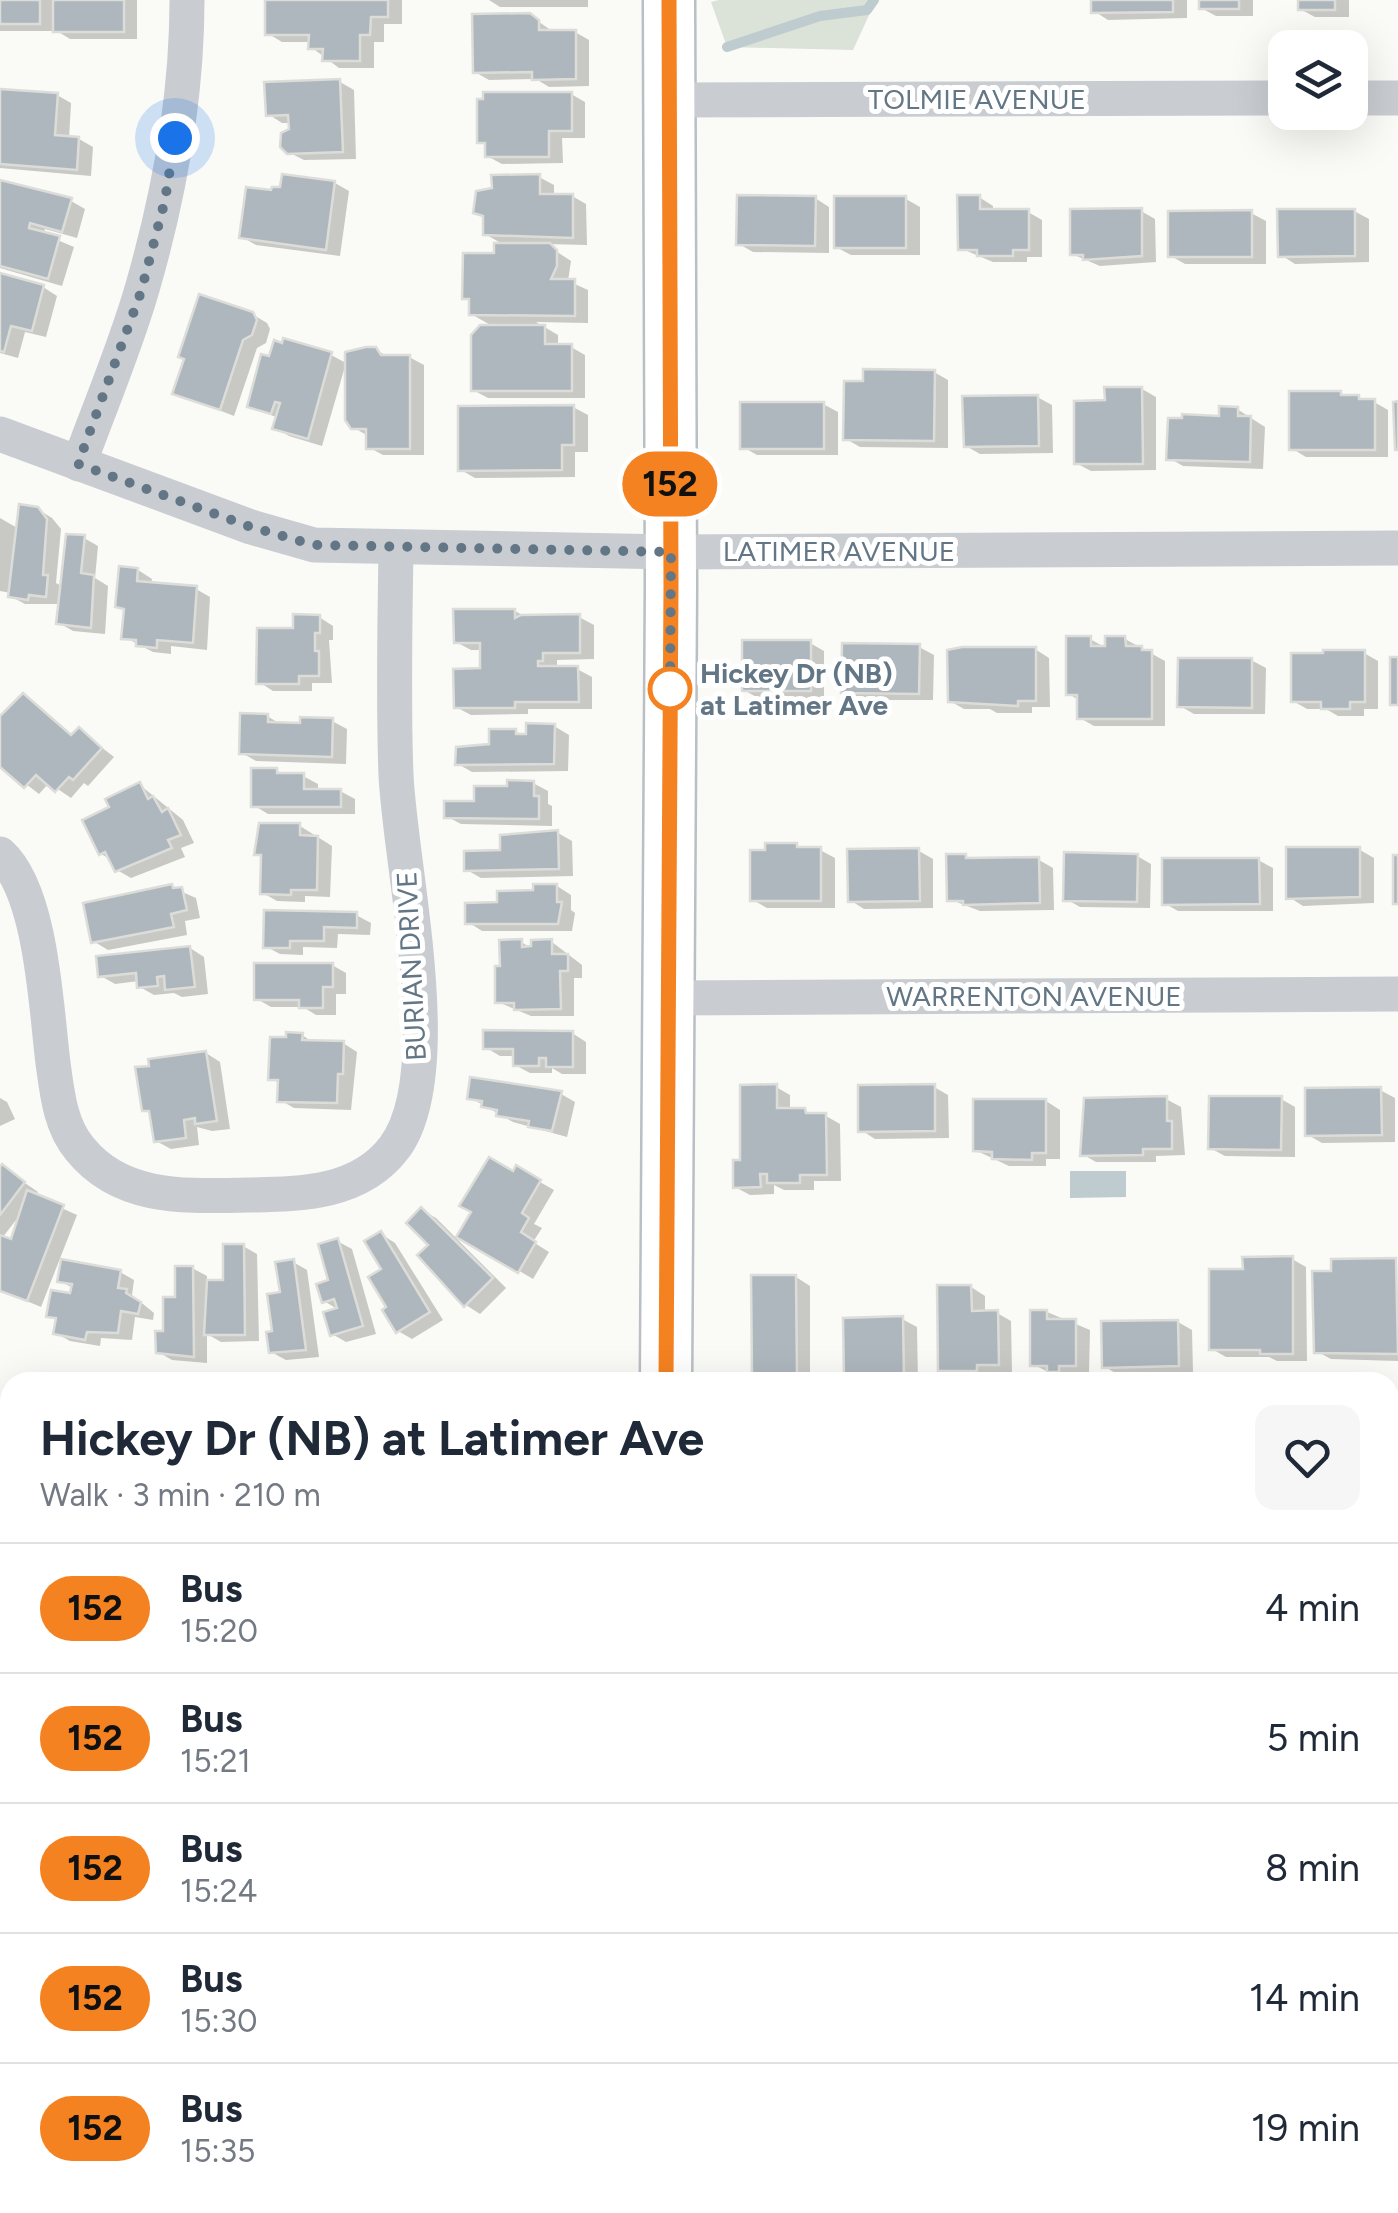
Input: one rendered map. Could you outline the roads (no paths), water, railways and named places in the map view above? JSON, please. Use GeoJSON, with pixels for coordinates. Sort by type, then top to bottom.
{"type":"FeatureCollection","features":[{"type":"Feature","properties":{"kind":"street"},"geometry":{"type":"LineString","coordinates":[[78,464],[141,292],[165,200],[180,106],[186,0]]}},
{"type":"Feature","properties":{"kind":"street"},"geometry":{"type":"LineString","coordinates":[[666,1372],[671,552],[669,0]]}},
{"type":"Feature","properties":{"kind":"street","name":"TOLMIE AVENUE"},"geometry":{"type":"LineString","coordinates":[[668,100],[1268,98]]}},
{"type":"Feature","properties":{"kind":"street"},"geometry":{"type":"LineString","coordinates":[[1368,98],[1398,98]]}},
{"type":"Feature","properties":{"kind":"street","name":"LATIMER AVENUE"},"geometry":{"type":"LineString","coordinates":[[0,434],[282,538],[314,545],[671,552],[1398,548]]}},
{"type":"Feature","properties":{"kind":"street","name":"BURIAN DRIVE"},"geometry":{"type":"LineString","coordinates":[[0,854],[19,882],[34,919],[57,1094],[67,1128],[96,1165],[118,1180],[172,1196],[314,1193],[346,1183],[374,1168],[394,1148],[408,1122],[416,1091],[419,1047],[414,932],[396,778],[396,548]]}},
{"type":"Feature","properties":{"kind":"street","name":"WARRENTON AVENUE"},"geometry":{"type":"LineString","coordinates":[[669,998],[1398,994]]}},
{"type":"Feature","properties":{"kind":"waterway"},"geometry":{"type":"LineString","coordinates":[[727,47],[820,16],[867,10],[874,0]]}},
{"type":"Feature","properties":{"kind":"place","name":"Hickey Dr (NB) at Latimer Ave"},"geometry":{"type":"Point","coordinates":[670,689]}}]}
